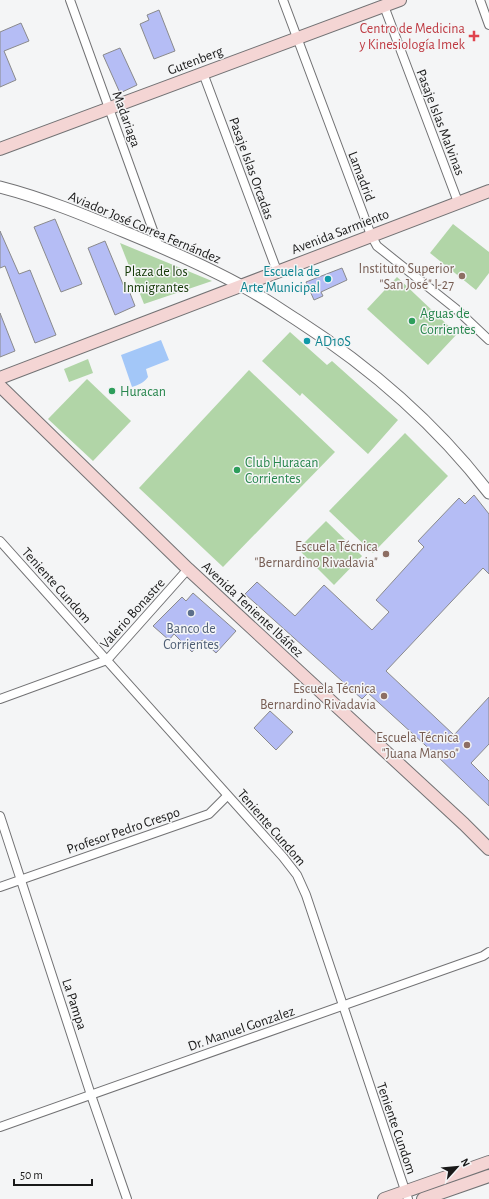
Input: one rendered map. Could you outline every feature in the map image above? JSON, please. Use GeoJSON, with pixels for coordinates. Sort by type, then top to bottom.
{"type":"FeatureCollection","features":[{"type":"Feature","properties":{"kind":"main road","name":"Gutenberg"},"geometry":{"type":"LineString","coordinates":[[0,149],[400,0]]}},
{"type":"Feature","properties":{"kind":"main road","name":"Avenida Sarmiento"},"geometry":{"type":"LineString","coordinates":[[0,378],[489,191]]}},
{"type":"Feature","properties":{"kind":"main road","name":"Avenida Teniente Ibáñez"},"geometry":{"type":"LineString","coordinates":[[0,386],[188,569],[489,849]]}},
{"type":"Feature","properties":{"kind":"main road"},"geometry":{"type":"LineString","coordinates":[[384,1199],[406,1195],[489,1162]]}},
{"type":"Feature","properties":{"kind":"main road"},"geometry":{"type":"LineString","coordinates":[[422,1199],[489,1176]]}},
{"type":"Feature","properties":{"kind":"street","name":"Madariaga"},"geometry":{"type":"LineString","coordinates":[[70,0],[159,246]]}},
{"type":"Feature","properties":{"kind":"street","name":"Lamadrid"},"geometry":{"type":"LineString","coordinates":[[283,0],[296,38],[376,246],[456,309],[489,340]]}},
{"type":"Feature","properties":{"kind":"street"},"geometry":{"type":"LineString","coordinates":[[480,0],[489,25]]}},
{"type":"Feature","properties":{"kind":"street","name":"Pasaje Islas Malvinas"},"geometry":{"type":"LineString","coordinates":[[384,6],[458,202]]}},
{"type":"Feature","properties":{"kind":"street","name":"Pasaje Islas Orcadas"},"geometry":{"type":"LineString","coordinates":[[203,73],[277,271]]}},
{"type":"Feature","properties":{"kind":"street","name":"Aviador José Correa Fernández"},"geometry":{"type":"LineString","coordinates":[[0,187],[25,193],[159,246],[241,285],[270,303],[334,344],[383,383],[444,439],[489,493]]}},
{"type":"Feature","properties":{"kind":"street","name":"Teniente Cundom"},"geometry":{"type":"LineString","coordinates":[[0,541],[108,660],[227,796],[283,857],[297,875],[306,895],[406,1195]]}},
{"type":"Feature","properties":{"kind":"street","name":"Valerio Bonastre"},"geometry":{"type":"LineString","coordinates":[[0,699],[108,660],[188,569]]}},
{"type":"Feature","properties":{"kind":"street","name":"Profesor Pedro Crespo"},"geometry":{"type":"LineString","coordinates":[[0,887],[209,814],[227,796]]}},
{"type":"Feature","properties":{"kind":"street","name":"La Pampa"},"geometry":{"type":"LineString","coordinates":[[0,816],[127,1199]]}},
{"type":"Feature","properties":{"kind":"street","name":"Dr. Manuel Gonzalez"},"geometry":{"type":"LineString","coordinates":[[0,1127],[343,1006],[482,956],[489,952]]}},
{"type":"Feature","properties":{"kind":"green space"},"geometry":{"type":"Polygon","coordinates":[[[453,224],[489,252],[489,273],[476,290],[430,253],[453,224]]]}},
{"type":"Feature","properties":{"kind":"green space","name":"Plaza de los Inmigrantes"},"geometry":{"type":"Polygon","coordinates":[[[120,243],[212,281],[144,304],[120,243]]]}},
{"type":"Feature","properties":{"kind":"green space","name":"Aguas de Corrientes"},"geometry":{"type":"Polygon","coordinates":[[[397,277],[457,334],[428,365],[367,309],[397,277]]]}},
{"type":"Feature","properties":{"kind":"green space"},"geometry":{"type":"Polygon","coordinates":[[[290,332],[327,365],[332,361],[398,420],[368,454],[302,393],[300,396],[262,361],[290,332]]]}},
{"type":"Feature","properties":{"kind":"green space"},"geometry":{"type":"Polygon","coordinates":[[[88,359],[93,373],[69,382],[64,369],[88,359]]]}},
{"type":"Feature","properties":{"kind":"green space","name":"Club Huracan Corrientes"},"geometry":{"type":"Polygon","coordinates":[[[249,370],[335,452],[223,567],[139,488],[249,370]]]}},
{"type":"Feature","properties":{"kind":"green space"},"geometry":{"type":"Polygon","coordinates":[[[87,379],[131,421],[93,461],[48,419],[87,379]]]}},
{"type":"Feature","properties":{"kind":"green space"},"geometry":{"type":"Polygon","coordinates":[[[405,433],[448,476],[373,553],[329,511],[405,433]]]}},
{"type":"Feature","properties":{"kind":"green space"},"geometry":{"type":"Polygon","coordinates":[[[326,521],[362,556],[334,585],[298,549],[326,521]]]}},
{"type":"Feature","properties":{"kind":"water"},"geometry":{"type":"Polygon","coordinates":[[[161,340],[169,360],[146,369],[148,377],[141,384],[132,387],[121,355],[161,340]]]}},
{"type":"Feature","properties":{"kind":"building"},"geometry":{"type":"Polygon","coordinates":[[[159,10],[175,51],[154,59],[140,24],[149,20],[147,15],[159,10]]]}},
{"type":"Feature","properties":{"kind":"building"},"geometry":{"type":"Polygon","coordinates":[[[21,23],[29,41],[4,51],[16,80],[0,87],[0,32],[21,23]]]}},
{"type":"Feature","properties":{"kind":"building"},"geometry":{"type":"Polygon","coordinates":[[[120,48],[137,85],[120,93],[103,55],[120,48]]]}},
{"type":"Feature","properties":{"kind":"building"},"geometry":{"type":"Polygon","coordinates":[[[55,219],[82,284],[61,292],[34,227],[55,219]]]}},
{"type":"Feature","properties":{"kind":"building"},"geometry":{"type":"Polygon","coordinates":[[[0,231],[19,274],[30,270],[56,335],[35,343],[5,266],[0,268],[0,231]]]}},
{"type":"Feature","properties":{"kind":"building"},"geometry":{"type":"Polygon","coordinates":[[[105,241],[125,289],[128,288],[135,306],[115,315],[88,248],[105,241]]]}},
{"type":"Feature","properties":{"kind":"building","name":"Escuela de Arte Municipal"},"geometry":{"type":"Polygon","coordinates":[[[342,268],[347,280],[321,292],[323,296],[314,300],[306,282],[342,268]]]}},
{"type":"Feature","properties":{"kind":"building"},"geometry":{"type":"Polygon","coordinates":[[[0,313],[15,351],[0,357],[0,313]]]}},
{"type":"Feature","properties":{"kind":"building","name":"Escuela Técnica \"Bernardino Rivadavia\""},"geometry":{"type":"Polygon","coordinates":[[[474,495],[489,514],[489,574],[483,568],[386,671],[454,735],[489,697],[489,744],[471,763],[489,781],[489,806],[368,693],[362,699],[245,594],[257,582],[295,616],[324,585],[372,630],[389,612],[376,600],[424,547],[418,541],[459,498],[465,504],[474,495]]]}},
{"type":"Feature","properties":{"kind":"building","name":"Banco de Corrientes"},"geometry":{"type":"Polygon","coordinates":[[[193,593],[236,631],[216,653],[202,640],[192,652],[174,634],[169,640],[153,626],[182,597],[186,601],[193,593]]]}},
{"type":"Feature","properties":{"kind":"building"},"geometry":{"type":"Polygon","coordinates":[[[270,711],[293,732],[276,750],[254,728],[270,711]]]}},
{"type":"Feature","properties":{"kind":"place","name":"Centro de Medicina y Kinesiología Imek"},"geometry":{"type":"Point","coordinates":[474,36]}},
{"type":"Feature","properties":{"kind":"place","name":"Instituto Superior \"San José\" I-27"},"geometry":{"type":"Point","coordinates":[462,276]}},
{"type":"Feature","properties":{"kind":"place","name":"Escuela de Arte Municipal"},"geometry":{"type":"Point","coordinates":[328,279]}},
{"type":"Feature","properties":{"kind":"place","name":"Aguas de Corrientes"},"geometry":{"type":"Point","coordinates":[412,321]}},
{"type":"Feature","properties":{"kind":"place","name":"AD10S"},"geometry":{"type":"Point","coordinates":[307,341]}},
{"type":"Feature","properties":{"kind":"place","name":"Huracan"},"geometry":{"type":"Point","coordinates":[112,391]}},
{"type":"Feature","properties":{"kind":"place","name":"Club Huracan Corrientes"},"geometry":{"type":"Point","coordinates":[237,470]}},
{"type":"Feature","properties":{"kind":"place","name":"Escuela Técnica \"Bernardino Rivadavia\""},"geometry":{"type":"Point","coordinates":[386,554]}},
{"type":"Feature","properties":{"kind":"place","name":"Banco de Corrientes"},"geometry":{"type":"Point","coordinates":[191,613]}},
{"type":"Feature","properties":{"kind":"place","name":"Escuela Técnica Bernardino Rivadavia"},"geometry":{"type":"Point","coordinates":[384,696]}},
{"type":"Feature","properties":{"kind":"place","name":"Escuela Técnica \"Juana Manso\""},"geometry":{"type":"Point","coordinates":[467,745]}}]}
